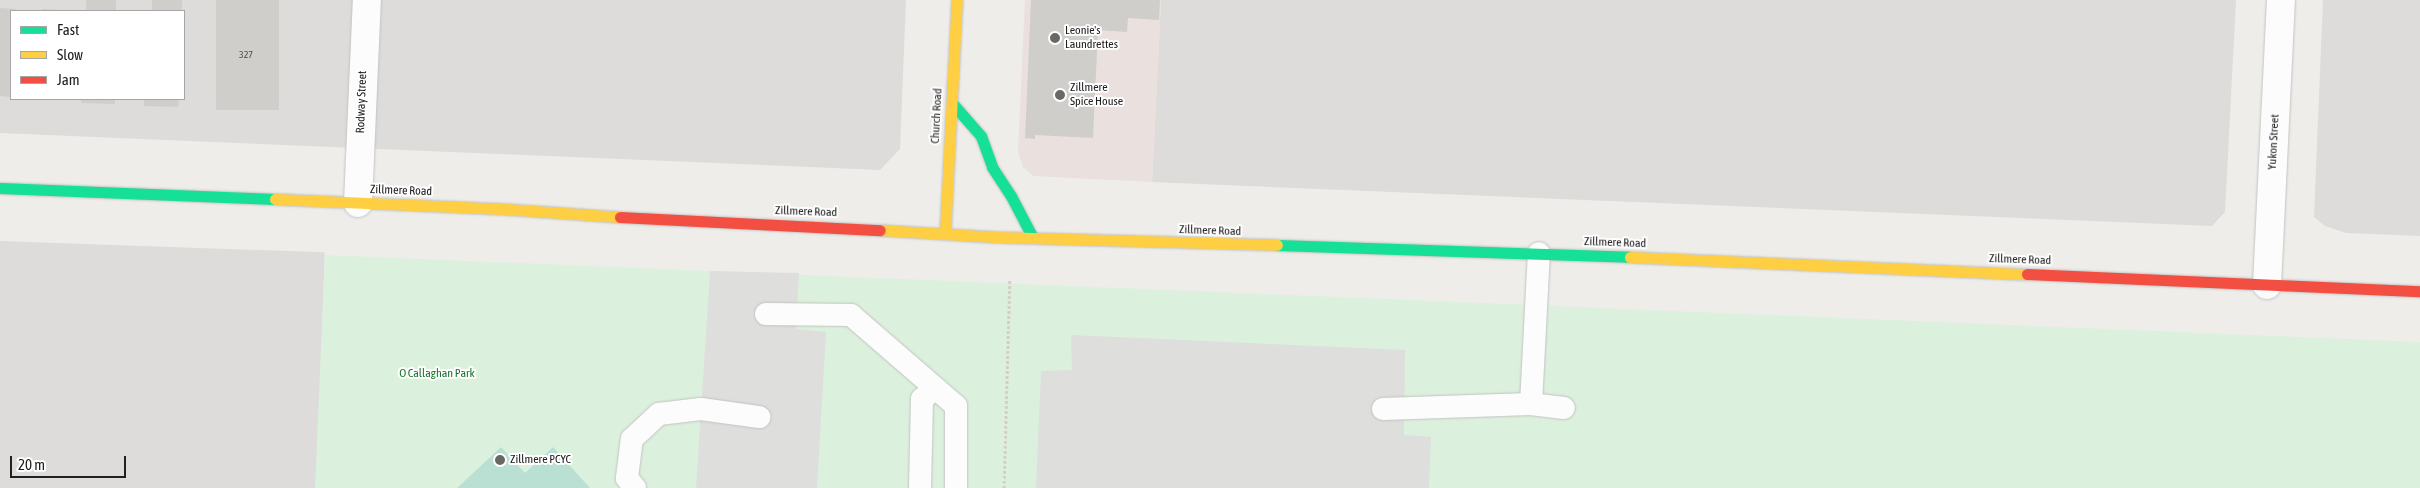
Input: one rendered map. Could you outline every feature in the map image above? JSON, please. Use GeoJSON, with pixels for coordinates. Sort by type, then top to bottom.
{"type":"FeatureCollection","features":[{"type":"Feature","properties":{"kind":"main road","name":"Church Road"},"geometry":{"type":"LineString","coordinates":[[946,233],[957,0]]}},
{"type":"Feature","properties":{"kind":"main road"},"geometry":{"type":"LineString","coordinates":[[952,103],[981,136],[992,167],[1011,196],[1033,238]]}},
{"type":"Feature","properties":{"kind":"main road","name":"Zillmere Road"},"geometry":{"type":"LineString","coordinates":[[0,188],[505,209],[660,220],[1033,238],[1539,253],[2420,291]]}},
{"type":"Feature","properties":{"kind":"street","name":"Rodway Street"},"geometry":{"type":"LineString","coordinates":[[358,204],[367,0]]}},
{"type":"Feature","properties":{"kind":"street","name":"Yukon Street"},"geometry":{"type":"LineString","coordinates":[[2267,285],[2281,0]]}},
{"type":"Feature","properties":{"kind":"lane"},"geometry":{"type":"LineString","coordinates":[[1531,404],[1539,253]]}},
{"type":"Feature","properties":{"kind":"lane"},"geometry":{"type":"LineString","coordinates":[[766,314],[851,315],[956,406],[956,488]]}},
{"type":"Feature","properties":{"kind":"lane"},"geometry":{"type":"LineString","coordinates":[[920,488],[922,399],[935,388]]}},
{"type":"Feature","properties":{"kind":"lane"},"geometry":{"type":"LineString","coordinates":[[1382,409],[1531,404],[1564,408]]}},
{"type":"Feature","properties":{"kind":"lane"},"geometry":{"type":"LineString","coordinates":[[635,488],[627,478],[632,440],[659,414],[701,409],[758,417]]}},
{"type":"Feature","properties":{"kind":"path"},"geometry":{"type":"LineString","coordinates":[[1004,488],[1010,279]]}},
{"type":"Feature","properties":{"kind":"shaded area"},"geometry":{"type":"Polygon","coordinates":[[[0,0],[906,0],[900,149],[880,170],[0,133],[0,0]]]}},
{"type":"Feature","properties":{"kind":"shaded area"},"geometry":{"type":"Polygon","coordinates":[[[1025,0],[1161,0],[1152,182],[1033,176],[1023,167],[1018,152],[1025,0]]]}},
{"type":"Feature","properties":{"kind":"shaded area"},"geometry":{"type":"Polygon","coordinates":[[[1161,0],[2236,0],[2225,212],[2212,226],[1152,182],[1161,0]]]}},
{"type":"Feature","properties":{"kind":"shaded area"},"geometry":{"type":"Polygon","coordinates":[[[2323,0],[2420,0],[2420,236],[2346,233],[2325,226],[2314,217],[2323,0]]]}},
{"type":"Feature","properties":{"kind":"shaded area"},"geometry":{"type":"Polygon","coordinates":[[[0,241],[325,252],[317,488],[0,488],[0,241]]]}},
{"type":"Feature","properties":{"kind":"shaded area"},"geometry":{"type":"Polygon","coordinates":[[[710,271],[799,273],[796,329],[826,332],[817,488],[696,488],[710,271]]]}},
{"type":"Feature","properties":{"kind":"shaded area"},"geometry":{"type":"Polygon","coordinates":[[[1071,335],[1405,350],[1404,435],[1431,437],[1429,488],[1036,488],[1041,371],[1072,370],[1071,335]]]}},
{"type":"Feature","properties":{"kind":"green space","name":"O Callaghan Park"},"geometry":{"type":"Polygon","coordinates":[[[325,255],[2420,342],[2420,488],[315,488],[325,255]]]}},
{"type":"Feature","properties":{"kind":"green space","name":"Zillmere PCYC"},"geometry":{"type":"Polygon","coordinates":[[[501,447],[525,473],[553,447],[590,488],[457,488],[501,447]]]}},
{"type":"Feature","properties":{"kind":"building"},"geometry":{"type":"Polygon","coordinates":[[[86,0],[116,0],[116,10],[86,10],[86,0]]]}},
{"type":"Feature","properties":{"kind":"building"},"geometry":{"type":"Polygon","coordinates":[[[152,0],[182,0],[182,10],[152,10],[152,0]]]}},
{"type":"Feature","properties":{"kind":"building"},"geometry":{"type":"Polygon","coordinates":[[[216,0],[279,0],[279,110],[216,110],[216,0]]]}},
{"type":"Feature","properties":{"kind":"building"},"geometry":{"type":"Polygon","coordinates":[[[1031,0],[1160,0],[1159,20],[1128,18],[1127,32],[1098,30],[1093,138],[1035,135],[1035,139],[1025,138],[1031,0]]]}},
{"type":"Feature","properties":{"kind":"building"},"geometry":{"type":"Polygon","coordinates":[[[0,8],[16,9],[10,10],[10,97],[0,96],[0,8]]]}},
{"type":"Feature","properties":{"kind":"building"},"geometry":{"type":"Polygon","coordinates":[[[81,100],[115,100],[115,104],[81,103],[81,100]]]}},
{"type":"Feature","properties":{"kind":"building"},"geometry":{"type":"Polygon","coordinates":[[[144,100],[179,100],[178,107],[144,106],[144,100]]]}},
{"type":"Feature","properties":{"kind":"traffic: fast"},"geometry":{"type":"LineString","coordinates":[[952,103],[981,136],[992,167],[1011,196],[1033,238]]}},
{"type":"Feature","properties":{"kind":"traffic: fast"},"geometry":{"type":"LineString","coordinates":[[0,188],[275,199]]}},
{"type":"Feature","properties":{"kind":"traffic: fast"},"geometry":{"type":"LineString","coordinates":[[1277,245],[1630,257]]}},
{"type":"Feature","properties":{"kind":"traffic: slow"},"geometry":{"type":"LineString","coordinates":[[945,233],[957,0]]}},
{"type":"Feature","properties":{"kind":"traffic: slow"},"geometry":{"type":"LineString","coordinates":[[275,199],[505,209],[620,217]]}},
{"type":"Feature","properties":{"kind":"traffic: slow"},"geometry":{"type":"LineString","coordinates":[[880,230],[996,237],[1277,245]]}},
{"type":"Feature","properties":{"kind":"traffic: slow"},"geometry":{"type":"LineString","coordinates":[[1630,257],[2027,274]]}},
{"type":"Feature","properties":{"kind":"traffic: jam"},"geometry":{"type":"LineString","coordinates":[[620,217],[880,230]]}},
{"type":"Feature","properties":{"kind":"traffic: jam"},"geometry":{"type":"LineString","coordinates":[[2027,274],[2420,291]]}},
{"type":"Feature","properties":{"kind":"place","name":"Leonie's Laundrettes"},"geometry":{"type":"Point","coordinates":[1055,38]}},
{"type":"Feature","properties":{"kind":"place","name":"Zillmere Spice House"},"geometry":{"type":"Point","coordinates":[1060,95]}},
{"type":"Feature","properties":{"kind":"place","name":"Zillmere PCYC"},"geometry":{"type":"Point","coordinates":[500,460]}}]}
